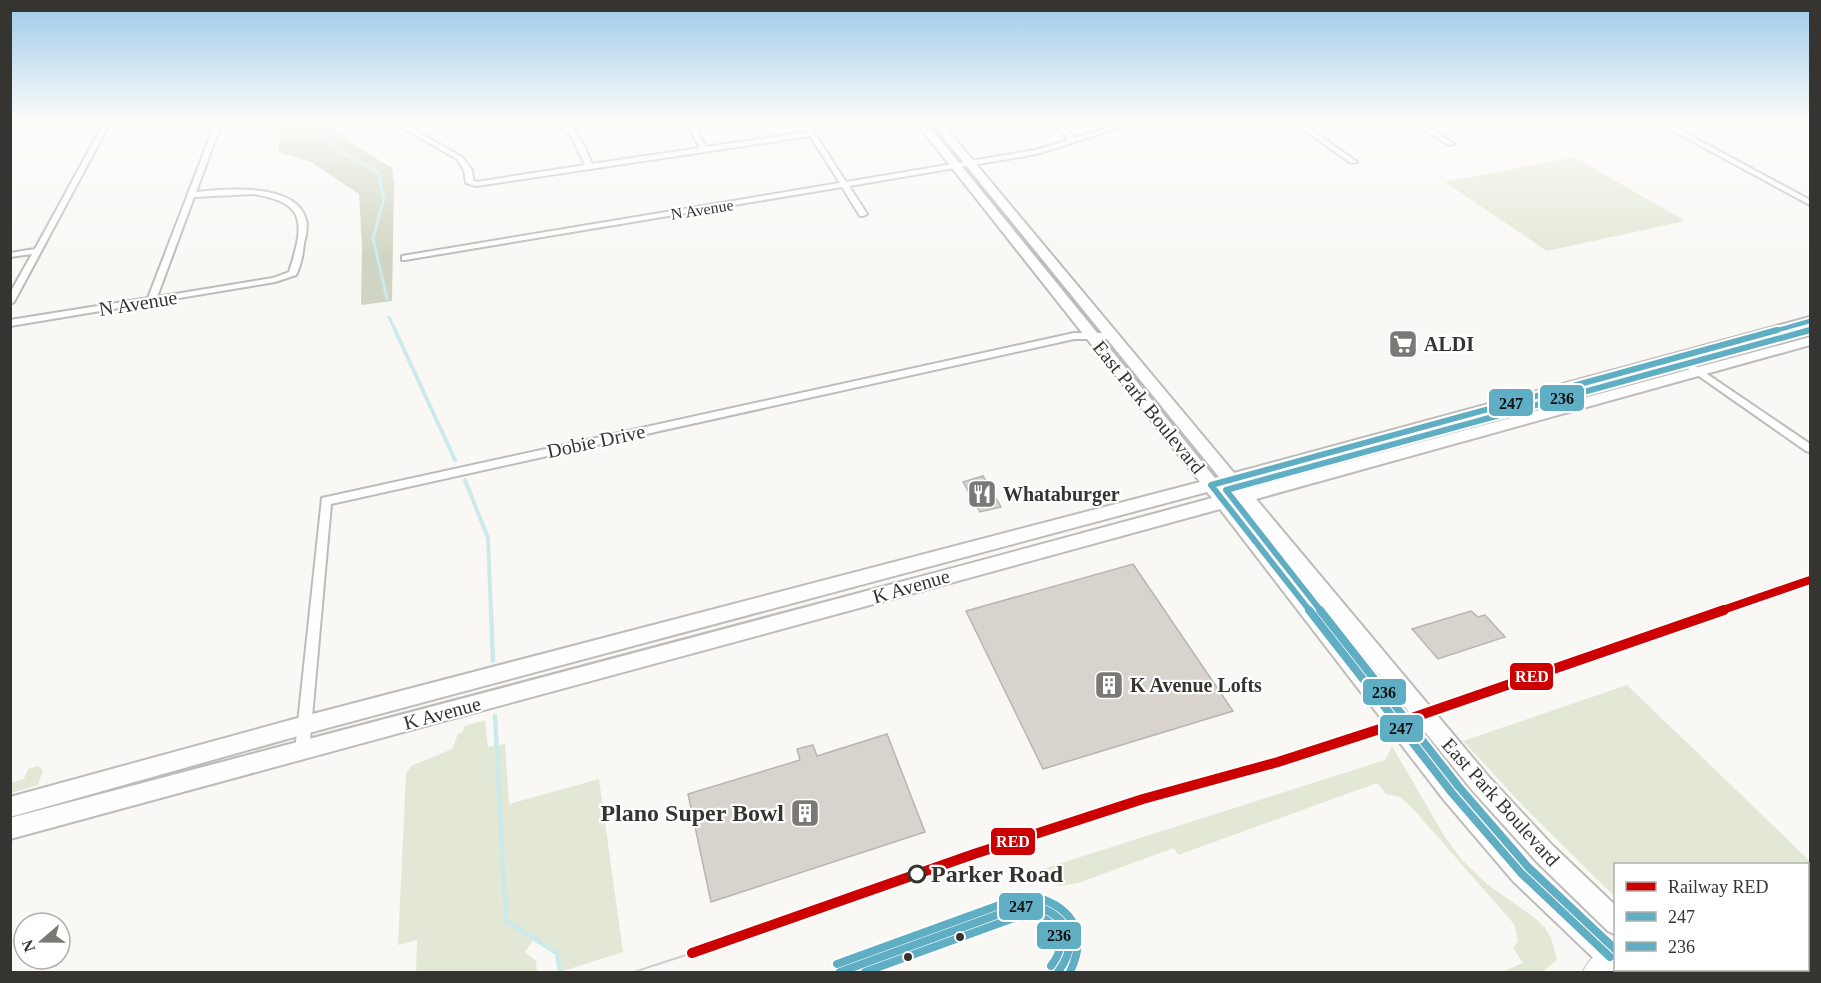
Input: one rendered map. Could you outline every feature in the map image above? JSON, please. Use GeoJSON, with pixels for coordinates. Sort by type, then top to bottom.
{"type":"FeatureCollection","features":[{"type":"Feature","properties":{"kind":"main road","name":"East Park Boulevard"},"geometry":{"type":"LineString","coordinates":[[964,167],[1091,335],[1481,828],[1521,873],[1614,964]]}},
{"type":"Feature","properties":{"kind":"main road","name":"East Park Boulevard"},"geometry":{"type":"LineString","coordinates":[[965,167],[1113,336],[1509,817],[1614,920]]}},
{"type":"Feature","properties":{"kind":"main road","name":"K Avenue"},"geometry":{"type":"LineString","coordinates":[[10,807],[305,725],[1211,485],[1810,321]]}},
{"type":"Feature","properties":{"kind":"main road","name":"K Avenue"},"geometry":{"type":"LineString","coordinates":[[10,829],[731,636],[1810,341]]}},
{"type":"Feature","properties":{"kind":"main road"},"geometry":{"type":"LineString","coordinates":[[1548,392],[1568,407]]}},
{"type":"Feature","properties":{"kind":"main road"},"geometry":{"type":"LineString","coordinates":[[1455,418],[1473,433]]}},
{"type":"Feature","properties":{"kind":"main road"},"geometry":{"type":"LineString","coordinates":[[929,559],[938,578]]}},
{"type":"Feature","properties":{"kind":"main road"},"geometry":{"type":"LineString","coordinates":[[1309,611],[1331,601]]}},
{"type":"Feature","properties":{"kind":"main road"},"geometry":{"type":"LineString","coordinates":[[725,615],[731,636]]}},
{"type":"Feature","properties":{"kind":"main road"},"geometry":{"type":"LineString","coordinates":[[535,664],[538,686]]}},
{"type":"Feature","properties":{"kind":"street"},"geometry":{"type":"LineString","coordinates":[[10,302],[83,167]]}},
{"type":"Feature","properties":{"kind":"street"},"geometry":{"type":"LineString","coordinates":[[151,301],[202,167]]}},
{"type":"Feature","properties":{"kind":"street"},"geometry":{"type":"LineString","coordinates":[[466,167],[471,183],[482,184],[589,167]]}},
{"type":"Feature","properties":{"kind":"street"},"geometry":{"type":"LineString","coordinates":[[833,167],[863,214]]}},
{"type":"Feature","properties":{"kind":"street","name":"N Avenue"},"geometry":{"type":"LineString","coordinates":[[405,258],[952,167]]}},
{"type":"Feature","properties":{"kind":"street"},"geometry":{"type":"LineString","coordinates":[[1744,167],[1810,203]]}},
{"type":"Feature","properties":{"kind":"street","name":"N Avenue"},"geometry":{"type":"LineString","coordinates":[[10,323],[265,282],[293,273],[303,222],[298,210],[283,199],[253,192],[236,191],[191,195]]}},
{"type":"Feature","properties":{"kind":"street"},"geometry":{"type":"LineString","coordinates":[[10,255],[38,251]]}},
{"type":"Feature","properties":{"kind":"street","name":"Dobie Drive"},"geometry":{"type":"LineString","coordinates":[[302,752],[326,501],[1026,346],[1074,336],[1113,336]]}},
{"type":"Feature","properties":{"kind":"street"},"geometry":{"type":"LineString","coordinates":[[1678,358],[1810,449]]}},
{"type":"Feature","properties":{"kind":"green space"},"geometry":{"type":"Polygon","coordinates":[[[318,167],[392,168],[394,184],[392,301],[361,305],[362,246],[359,194],[318,167]]]}},
{"type":"Feature","properties":{"kind":"green space"},"geometry":{"type":"Polygon","coordinates":[[[1523,167],[1591,167],[1685,221],[1547,251],[1445,182],[1523,167]]]}},
{"type":"Feature","properties":{"kind":"green space"},"geometry":{"type":"Polygon","coordinates":[[[1627,685],[1810,861],[1810,972],[1703,971],[1809,971],[1809,863],[1614,863],[1614,896],[1524,807],[1463,741],[1627,685]]]}},
{"type":"Feature","properties":{"kind":"green space"},"geometry":{"type":"Polygon","coordinates":[[[485,720],[488,747],[505,744],[509,804],[599,779],[623,952],[560,972],[557,953],[534,939],[525,952],[536,961],[537,972],[416,972],[417,940],[398,945],[406,774],[411,766],[452,749],[458,734],[465,726],[485,720]]]}},
{"type":"Feature","properties":{"kind":"green space"},"geometry":{"type":"Polygon","coordinates":[[[1392,746],[1445,837],[1462,860],[1487,884],[1535,918],[1545,928],[1551,938],[1557,960],[1542,972],[1502,972],[1523,963],[1513,948],[1518,941],[1514,924],[1414,810],[1400,797],[1386,794],[1377,783],[1178,855],[1174,848],[1078,883],[1060,886],[1044,879],[1035,882],[1030,873],[1385,760],[1392,746]]]}},
{"type":"Feature","properties":{"kind":"green space"},"geometry":{"type":"Polygon","coordinates":[[[38,766],[43,770],[38,785],[11,793],[11,783],[24,779],[28,769],[38,766]]]}},
{"type":"Feature","properties":{"kind":"building","name":"Whataburger"},"geometry":{"type":"Polygon","coordinates":[[[983,476],[1001,507],[980,512],[963,482],[983,476]]]}},
{"type":"Feature","properties":{"kind":"building","name":"K Avenue Lofts"},"geometry":{"type":"Polygon","coordinates":[[[1133,564],[1233,711],[1043,769],[966,611],[1133,564]]]}},
{"type":"Feature","properties":{"kind":"building"},"geometry":{"type":"Polygon","coordinates":[[[1471,611],[1478,617],[1485,615],[1505,637],[1438,659],[1412,629],[1471,611]]]}},
{"type":"Feature","properties":{"kind":"building","name":"Plano Super Bowl"},"geometry":{"type":"Polygon","coordinates":[[[887,734],[925,832],[711,902],[688,794],[800,760],[797,749],[813,745],[817,756],[887,734]]]}},
{"type":"Feature","properties":{"kind":"waterway"},"geometry":{"type":"LineString","coordinates":[[369,167],[378,172],[384,199],[373,238],[387,299]]}},
{"type":"Feature","properties":{"kind":"waterway"},"geometry":{"type":"LineString","coordinates":[[389,317],[396,332]]}},
{"type":"Feature","properties":{"kind":"waterway"},"geometry":{"type":"LineString","coordinates":[[395,330],[455,460]]}},
{"type":"Feature","properties":{"kind":"waterway"},"geometry":{"type":"LineString","coordinates":[[465,480],[488,538],[491,611]]}},
{"type":"Feature","properties":{"kind":"waterway"},"geometry":{"type":"LineString","coordinates":[[491,610],[493,661]]}},
{"type":"Feature","properties":{"kind":"waterway"},"geometry":{"type":"LineString","coordinates":[[495,716],[506,921],[557,953],[560,972]]}},
{"type":"Feature","properties":{"kind":"tram line"},"geometry":{"type":"LineString","coordinates":[[634,972],[692,953]]}},
{"type":"Feature","properties":{"kind":"rail line","name":"RED"},"geometry":{"type":"LineString","coordinates":[[692,953],[974,854],[1143,799],[1278,762],[1383,728],[1810,580]]}},
{"type":"Feature","properties":{"kind":"transit line","name":"247"},"geometry":{"type":"LineString","coordinates":[[1610,957],[1521,873],[1452,793],[1211,485],[1810,321]]}},
{"type":"Feature","properties":{"kind":"transit line","name":"236"},"geometry":{"type":"LineString","coordinates":[[1614,948],[1528,867],[1459,787],[1226,490],[1810,330]]}},
{"type":"Feature","properties":{"kind":"transit line"},"geometry":{"type":"LineString","coordinates":[[837,964],[1027,895],[1042,898],[1054,904],[1065,911],[1073,921],[1078,932],[1079,945],[1077,958],[1070,972]]}},
{"type":"Feature","properties":{"kind":"transit line","name":"247"},"geometry":{"type":"LineString","coordinates":[[840,972],[1027,904],[1051,912],[1066,928],[1070,938],[1070,949],[1066,961],[1058,972]]}},
{"type":"Feature","properties":{"kind":"transit line","name":"236"},"geometry":{"type":"LineString","coordinates":[[865,972],[1028,913],[1046,920],[1058,932],[1061,949],[1051,966]]}},
{"type":"Feature","properties":{"kind":"place","name":"ALDI"},"geometry":{"type":"Point","coordinates":[1403,344]}},
{"type":"Feature","properties":{"kind":"place","name":"Whataburger"},"geometry":{"type":"Point","coordinates":[982,494]}},
{"type":"Feature","properties":{"kind":"place","name":"K Avenue Lofts"},"geometry":{"type":"Point","coordinates":[1109,685]}},
{"type":"Feature","properties":{"kind":"place","name":"Plano Super Bowl"},"geometry":{"type":"Point","coordinates":[805,813]}},
{"type":"Feature","properties":{"kind":"place","name":"Parker Road"},"geometry":{"type":"Point","coordinates":[917,874]}}]}
